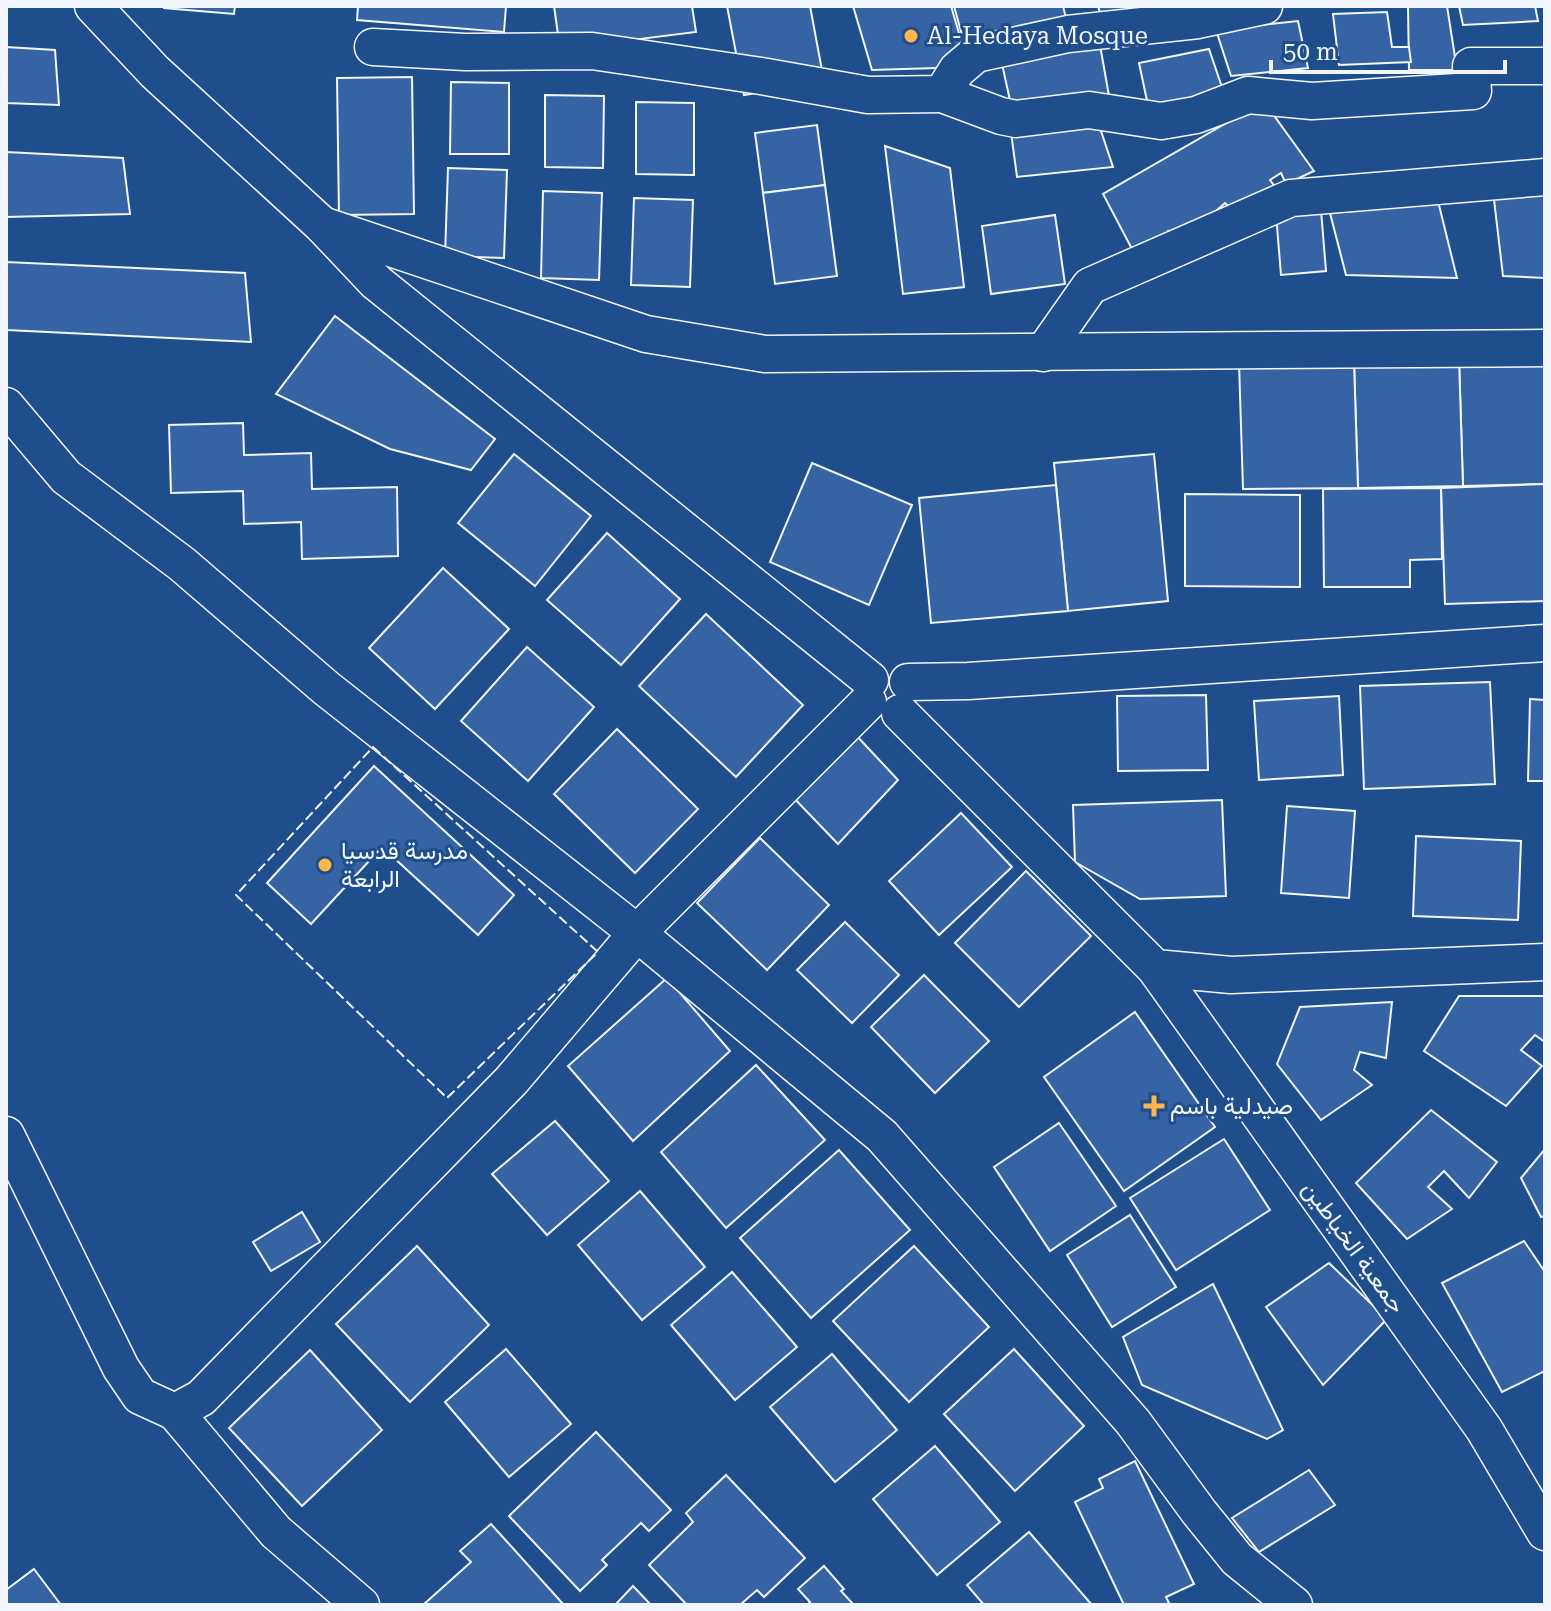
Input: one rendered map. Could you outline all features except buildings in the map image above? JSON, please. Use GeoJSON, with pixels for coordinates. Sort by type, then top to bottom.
{"type":"FeatureCollection","features":[{"type":"Feature","properties":{"kind":"street","name":"جمعية الخياطين"},"geometry":{"type":"LineString","coordinates":[[93,6],[155,72],[322,225],[376,282],[886,694],[1155,968],[1484,1429],[1545,1532]]}},
{"type":"Feature","properties":{"kind":"street"},"geometry":{"type":"LineString","coordinates":[[942,94],[957,70],[976,54],[1066,20],[1198,20],[1264,6]]}},
{"type":"Feature","properties":{"kind":"street"},"geometry":{"type":"LineString","coordinates":[[373,47],[465,52],[592,51],[868,95],[942,94],[1016,119],[1089,110],[1161,121],[1196,115],[1248,95],[1312,101],[1473,91],[1471,66],[1545,66]]}},
{"type":"Feature","properties":{"kind":"street"},"geometry":{"type":"LineString","coordinates":[[1043,353],[1090,286],[1291,198],[1545,177]]}},
{"type":"Feature","properties":{"kind":"street"},"geometry":{"type":"LineString","coordinates":[[322,225],[646,334],[765,354],[1545,348]]}},
{"type":"Feature","properties":{"kind":"street"},"geometry":{"type":"LineString","coordinates":[[6,406],[66,477],[182,564],[326,688],[637,933],[882,1136],[1133,1422],[1237,1559],[1294,1605]]}},
{"type":"Feature","properties":{"kind":"street"},"geometry":{"type":"LineString","coordinates":[[175,1412],[201,1398],[511,1081],[637,933],[886,694],[968,681],[1545,643]]}},
{"type":"Feature","properties":{"kind":"street"},"geometry":{"type":"LineString","coordinates":[[1155,968],[1231,975],[1545,962]]}},
{"type":"Feature","properties":{"kind":"street"},"geometry":{"type":"LineString","coordinates":[[6,1135],[121,1368],[140,1396],[175,1412],[276,1532],[361,1605]]}},
{"type":"Feature","properties":{"kind":"fence"},"geometry":{"type":"LineString","coordinates":[[373,747],[598,952],[447,1098],[236,895],[373,747]]}},
{"type":"Feature","properties":{"kind":"place","name":"Al-Hedaya Mosque"},"geometry":{"type":"Point","coordinates":[911,36]}},
{"type":"Feature","properties":{"kind":"place","name":"مدرسة قدسيا الرابعة"},"geometry":{"type":"Point","coordinates":[325,865]}},
{"type":"Feature","properties":{"kind":"place","name":"صيدلية باسم"},"geometry":{"type":"Point","coordinates":[1154,1106]}}]}
